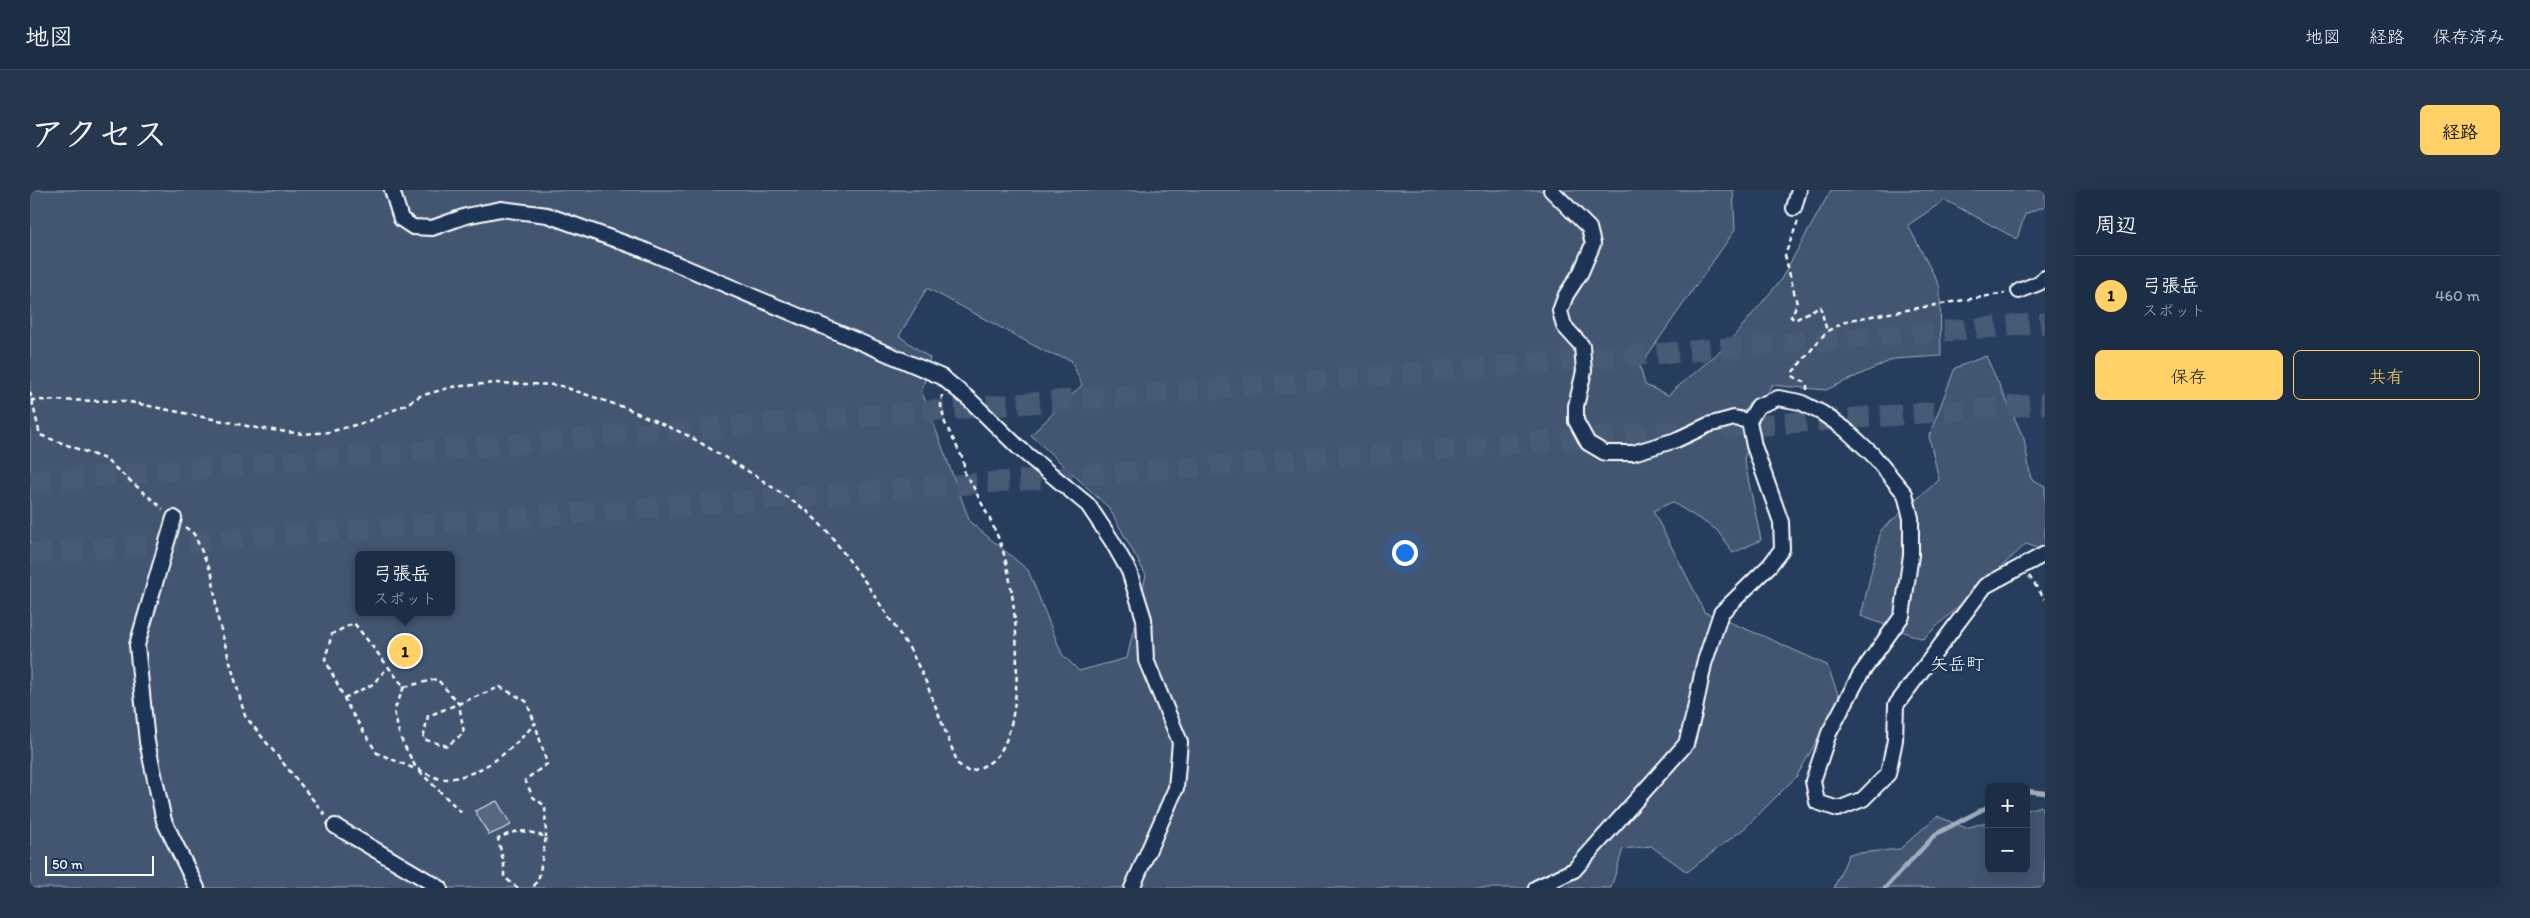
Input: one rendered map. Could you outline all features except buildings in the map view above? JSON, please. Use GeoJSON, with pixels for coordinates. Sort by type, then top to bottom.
{"type":"FeatureCollection","features":[{"type":"Feature","properties":{"kind":"street"},"geometry":{"type":"LineString","coordinates":[[392,190],[401,220],[412,227],[432,228],[466,216],[501,209],[546,215],[644,250],[942,377],[970,400],[1019,448],[1088,505],[1112,541],[1129,572],[1144,620],[1146,660],[1180,742],[1176,788],[1132,888]]}},
{"type":"Feature","properties":{"kind":"street"},"geometry":{"type":"LineString","coordinates":[[1551,190],[1589,228],[1593,244],[1581,272],[1566,295],[1560,311],[1564,326],[1582,346],[1584,371],[1576,406],[1576,421],[1588,443],[1605,453],[1633,453],[1676,440],[1708,425],[1734,418],[1749,421]]}},
{"type":"Feature","properties":{"kind":"street"},"geometry":{"type":"LineString","coordinates":[[1794,208],[1799,190]]}},
{"type":"Feature","properties":{"kind":"street"},"geometry":{"type":"LineString","coordinates":[[2019,292],[2039,284],[2045,278]]}},
{"type":"Feature","properties":{"kind":"street"},"geometry":{"type":"LineString","coordinates":[[1536,888],[1574,870],[1686,744],[1704,664],[1721,613],[1770,565],[1782,548],[1781,522],[1754,446],[1749,421],[1758,406],[1778,398],[1806,404],[1845,429],[1872,454],[1905,494],[1911,518],[1911,555],[1902,616],[1860,675],[1829,733],[1813,781],[1817,802],[1838,809],[1863,799],[1888,774],[1895,740],[1896,705],[1985,586],[2045,554]]}},
{"type":"Feature","properties":{"kind":"street"},"geometry":{"type":"LineString","coordinates":[[174,518],[137,645],[147,742],[164,822],[197,888]]}},
{"type":"Feature","properties":{"kind":"street"},"geometry":{"type":"LineString","coordinates":[[335,826],[440,888]]}},
{"type":"Feature","properties":{"kind":"path"},"geometry":{"type":"LineString","coordinates":[[1794,208],[1799,217],[1785,255],[1797,304],[1791,317],[1796,320],[1820,306],[1827,331]]}},
{"type":"Feature","properties":{"kind":"path"},"geometry":{"type":"LineString","coordinates":[[1806,404],[1807,383],[1794,377],[1792,373],[1827,331],[1849,320],[2019,292]]}},
{"type":"Feature","properties":{"kind":"path"},"geometry":{"type":"LineString","coordinates":[[31,400],[125,401],[257,428],[303,434],[329,432],[366,422],[403,406],[420,396],[452,387],[495,383],[558,385],[626,408],[689,436],[756,476],[807,511],[829,534],[866,583],[911,651],[926,682],[958,764],[969,772],[985,766],[998,755],[1010,732],[1018,660],[1011,595],[1001,546],[972,482],[965,475],[963,460],[945,422],[941,406],[942,377]]}},
{"type":"Feature","properties":{"kind":"path"},"geometry":{"type":"LineString","coordinates":[[30,392],[40,434],[105,459],[194,534],[212,574],[218,619],[245,716],[296,781],[335,826]]}},
{"type":"Feature","properties":{"kind":"path"},"geometry":{"type":"LineString","coordinates":[[2023,567],[2045,599]]}},
{"type":"Feature","properties":{"kind":"path"},"geometry":{"type":"LineString","coordinates":[[404,687],[387,668],[354,623],[332,634],[325,659],[344,698],[377,753],[444,780],[478,771],[517,744],[535,723]]}},
{"type":"Feature","properties":{"kind":"path"},"geometry":{"type":"LineString","coordinates":[[344,698],[373,684],[387,668]]}},
{"type":"Feature","properties":{"kind":"path"},"geometry":{"type":"LineString","coordinates":[[404,687],[437,679],[459,704],[464,733],[447,746],[423,739],[428,716],[459,704],[500,687],[526,701],[535,723],[547,764],[525,780],[533,797],[545,806],[546,837],[539,877],[534,888]]}},
{"type":"Feature","properties":{"kind":"path"},"geometry":{"type":"LineString","coordinates":[[404,687],[394,711],[400,737],[415,768],[463,814]]}},
{"type":"Feature","properties":{"kind":"path"},"geometry":{"type":"LineString","coordinates":[[518,888],[504,877],[504,864],[498,839],[513,831],[525,830],[546,837]]}},
{"type":"Feature","properties":{"kind":"shaded area"},"geometry":{"type":"Polygon","coordinates":[[[30,190],[1733,190],[1735,230],[1640,366],[1645,385],[1668,395],[1724,348],[1780,281],[1831,190],[2045,190],[2045,206],[2025,214],[2017,239],[1945,200],[1908,225],[1940,287],[1941,356],[1894,359],[1826,390],[1771,385],[1744,459],[1761,540],[1733,553],[1717,530],[1672,502],[1653,511],[1704,612],[1827,665],[1840,699],[1797,776],[1746,827],[1687,872],[1651,846],[1623,849],[1611,888],[30,888],[30,190]],[[927,288],[899,336],[930,358],[922,392],[970,522],[1028,570],[1062,654],[1079,671],[1127,658],[1146,575],[1109,508],[1031,435],[1082,385],[1071,360],[1046,352],[927,288]]]}},
{"type":"Feature","properties":{"kind":"shaded area"},"geometry":{"type":"Polygon","coordinates":[[[1986,356],[2024,439],[2031,479],[2045,486],[2045,551],[2026,544],[1923,639],[1861,616],[1881,530],[1939,480],[1929,436],[1955,368],[1986,356]]]}},
{"type":"Feature","properties":{"kind":"shaded area"},"geometry":{"type":"Polygon","coordinates":[[[2041,806],[2045,820],[2045,888],[1834,888],[1849,854],[1900,849],[1937,816],[1966,828],[1985,822],[1985,873],[2030,873],[2030,809],[2041,806]]]}},
{"type":"Feature","properties":{"kind":"waterway"},"geometry":{"type":"LineString","coordinates":[[2030,791],[2045,793]]}},
{"type":"Feature","properties":{"kind":"waterway"},"geometry":{"type":"LineString","coordinates":[[1885,888],[1936,834],[1985,808]]}},
{"type":"Feature","properties":{"kind":"tunnel"},"geometry":{"type":"LineString","coordinates":[[30,482],[2045,323]]}},
{"type":"Feature","properties":{"kind":"tunnel"},"geometry":{"type":"LineString","coordinates":[[30,554],[2045,404]]}},
{"type":"Feature","properties":{"kind":"place","name":"弓張岳"},"geometry":{"type":"Point","coordinates":[405,651]}},
{"type":"Feature","properties":{"kind":"district","name":"矢岳町"},"geometry":{"type":"Point","coordinates":[1957,664]}}]}
